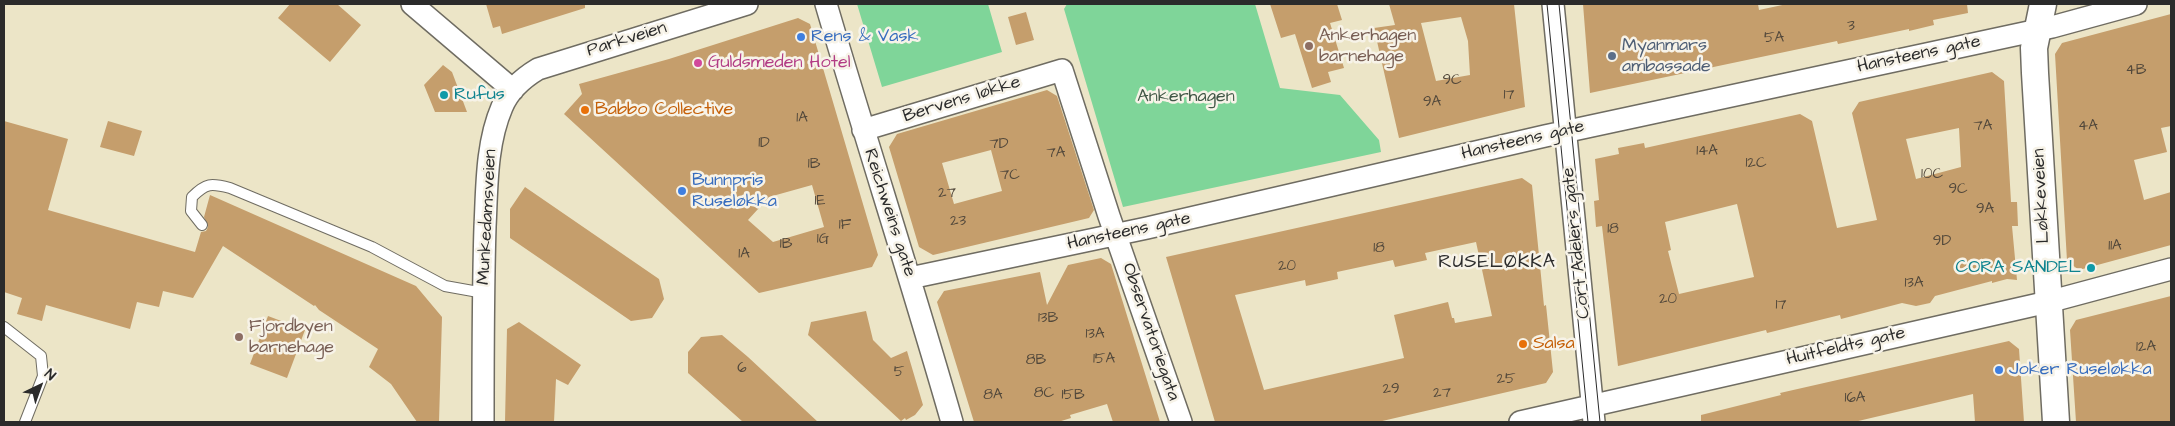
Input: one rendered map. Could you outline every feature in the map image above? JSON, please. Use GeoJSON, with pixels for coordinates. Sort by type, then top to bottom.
{"type":"FeatureCollection","features":[{"type":"Feature","properties":{"kind":"street"},"geometry":{"type":"LineString","coordinates":[[412,4],[513,90]]}},
{"type":"Feature","properties":{"kind":"street","name":"Parkveien"},"geometry":{"type":"LineString","coordinates":[[513,90],[525,77],[538,69],[558,61],[747,4]]}},
{"type":"Feature","properties":{"kind":"street","name":"Reichweins gate"},"geometry":{"type":"LineString","coordinates":[[826,4],[952,422]]}},
{"type":"Feature","properties":{"kind":"street","name":"Cort Adelers gate"},"geometry":{"type":"LineString","coordinates":[[1553,4],[1593,414]]}},
{"type":"Feature","properties":{"kind":"street"},"geometry":{"type":"LineString","coordinates":[[2025,4],[2025,10],[2037,30]]}},
{"type":"Feature","properties":{"kind":"street","name":"Løkkeveien"},"geometry":{"type":"LineString","coordinates":[[2043,4],[2034,48],[2034,73],[2056,422]]}},
{"type":"Feature","properties":{"kind":"street","name":"Hansteens gate"},"geometry":{"type":"LineString","coordinates":[[910,278],[1116,235],[1566,131],[2037,30],[2136,4]]}},
{"type":"Feature","properties":{"kind":"street","name":"Bervens løkke"},"geometry":{"type":"LineString","coordinates":[[863,130],[1062,70]]}},
{"type":"Feature","properties":{"kind":"street","name":"Observatoriegata"},"geometry":{"type":"LineString","coordinates":[[1062,70],[1116,235],[1181,422]]}},
{"type":"Feature","properties":{"kind":"street","name":"Munkedamsveien"},"geometry":{"type":"LineString","coordinates":[[483,422],[484,265],[487,176],[497,121],[503,106],[513,90]]}},
{"type":"Feature","properties":{"kind":"street","name":"Huitfeldts gate"},"geometry":{"type":"LineString","coordinates":[[1520,422],[1593,414],[2048,302],[2171,269]]}},
{"type":"Feature","properties":{"kind":"lane"},"geometry":{"type":"LineString","coordinates":[[202,225],[191,211],[192,197],[201,187],[214,184],[230,188],[372,247],[445,286],[484,293]]}},
{"type":"Feature","properties":{"kind":"lane"},"geometry":{"type":"LineString","coordinates":[[4,327],[41,356],[43,376],[24,422]]}},
{"type":"Feature","properties":{"kind":"green space"},"geometry":{"type":"Polygon","coordinates":[[[857,4],[988,4],[1002,52],[882,87],[857,4]]]}},
{"type":"Feature","properties":{"kind":"green space","name":"Ankerhagen"},"geometry":{"type":"Polygon","coordinates":[[[1067,4],[1255,4],[1280,88],[1340,95],[1379,140],[1381,152],[1123,207],[1064,9],[1067,4]]]}},
{"type":"Feature","properties":{"kind":"building"},"geometry":{"type":"Polygon","coordinates":[[[290,4],[337,4],[361,25],[330,62],[278,18],[290,4]]]}},
{"type":"Feature","properties":{"kind":"building"},"geometry":{"type":"Polygon","coordinates":[[[486,4],[585,4],[585,8],[502,34],[500,26],[493,28],[486,4]]]}},
{"type":"Feature","properties":{"kind":"building"},"geometry":{"type":"Polygon","coordinates":[[[1270,4],[1337,4],[1342,20],[1330,23],[1344,68],[1328,72],[1331,82],[1312,88],[1295,34],[1281,38],[1270,4]]]}},
{"type":"Feature","properties":{"kind":"building"},"geometry":{"type":"Polygon","coordinates":[[[1389,4],[1514,4],[1525,107],[1399,138],[1374,28],[1395,25],[1389,4]],[[1461,17],[1421,23],[1436,81],[1470,75],[1468,41],[1461,17]]]}},
{"type":"Feature","properties":{"kind":"building"},"geometry":{"type":"Polygon","coordinates":[[[1583,4],[1758,4],[1759,10],[1787,4],[1967,4],[1968,13],[1933,20],[1934,25],[1909,31],[1909,29],[1838,44],[1837,41],[1590,93],[1583,4]]]}},
{"type":"Feature","properties":{"kind":"building"},"geometry":{"type":"Polygon","coordinates":[[[1026,12],[1034,40],[1016,45],[1008,17],[1026,12]]]}},
{"type":"Feature","properties":{"kind":"building"},"geometry":{"type":"Polygon","coordinates":[[[2171,14],[2171,126],[2161,128],[2167,152],[2134,160],[2144,200],[2171,192],[2171,245],[2079,270],[2067,261],[2055,54],[2062,43],[2171,14]]]}},
{"type":"Feature","properties":{"kind":"building"},"geometry":{"type":"Polygon","coordinates":[[[798,18],[810,24],[878,255],[872,267],[759,293],[564,114],[582,94],[579,84],[669,59],[798,18]],[[812,185],[769,197],[748,220],[773,242],[824,227],[812,185]]]}},
{"type":"Feature","properties":{"kind":"building","name":"Rufus"},"geometry":{"type":"Polygon","coordinates":[[[443,65],[452,72],[467,112],[435,112],[424,85],[443,65]]]}},
{"type":"Feature","properties":{"kind":"building"},"geometry":{"type":"Polygon","coordinates":[[[1992,72],[2004,81],[2011,202],[2017,202],[2018,226],[2012,226],[2017,280],[2007,279],[1992,283],[1992,281],[1935,296],[1930,303],[1916,306],[1902,303],[1841,319],[1840,315],[1767,333],[1766,330],[1618,366],[1602,226],[1596,227],[1594,201],[1599,200],[1595,159],[1619,154],[1618,148],[1644,143],[1645,148],[1800,114],[1812,121],[1837,228],[1877,220],[1852,113],[1859,102],[1992,72]],[[1959,128],[1906,139],[1916,179],[1961,167],[1959,128]],[[1737,204],[1665,222],[1671,250],[1668,251],[1679,294],[1754,277],[1737,204]]]}},
{"type":"Feature","properties":{"kind":"building"},"geometry":{"type":"Polygon","coordinates":[[[1047,90],[1057,96],[1094,210],[1089,218],[933,255],[919,247],[889,147],[897,134],[1047,90]],[[991,150],[942,163],[954,204],[1002,191],[991,150]]]}},
{"type":"Feature","properties":{"kind":"building"},"geometry":{"type":"Polygon","coordinates":[[[4,121],[68,139],[48,210],[195,252],[201,232],[206,231],[208,227],[204,217],[210,195],[416,286],[442,317],[439,422],[417,422],[391,384],[369,367],[378,349],[319,310],[315,305],[223,246],[193,298],[163,291],[159,307],[137,302],[130,329],[46,305],[42,321],[17,314],[22,298],[4,292],[4,121]]]}},
{"type":"Feature","properties":{"kind":"building"},"geometry":{"type":"Polygon","coordinates":[[[108,121],[142,131],[134,156],[100,147],[108,121]]]}},
{"type":"Feature","properties":{"kind":"building"},"geometry":{"type":"Polygon","coordinates":[[[1522,178],[1532,185],[1544,306],[1546,305],[1553,372],[1546,383],[1378,422],[1215,422],[1166,257],[1522,178]],[[1476,242],[1425,253],[1427,260],[1395,267],[1393,260],[1337,272],[1338,279],[1306,286],[1305,280],[1235,295],[1264,390],[1404,358],[1394,315],[1448,302],[1455,323],[1492,316],[1476,242]]]}},
{"type":"Feature","properties":{"kind":"building"},"geometry":{"type":"Polygon","coordinates":[[[525,187],[659,279],[664,299],[652,318],[631,321],[510,238],[510,209],[525,187]]]}},
{"type":"Feature","properties":{"kind":"building"},"geometry":{"type":"Polygon","coordinates":[[[1101,258],[1111,264],[1160,422],[1113,422],[1107,404],[1070,415],[1071,418],[1058,422],[974,422],[937,302],[944,291],[1040,272],[1047,305],[1068,265],[1101,258]]]}},
{"type":"Feature","properties":{"kind":"building"},"geometry":{"type":"Polygon","coordinates":[[[2171,296],[2171,422],[2076,422],[2070,330],[2076,320],[2171,296]]]}},
{"type":"Feature","properties":{"kind":"building"},"geometry":{"type":"Polygon","coordinates":[[[866,311],[873,340],[891,358],[907,351],[923,405],[915,415],[906,420],[905,418],[901,421],[808,335],[811,322],[866,311]]]}},
{"type":"Feature","properties":{"kind":"building"},"geometry":{"type":"Polygon","coordinates":[[[268,316],[305,330],[287,378],[250,364],[268,316]]]}},
{"type":"Feature","properties":{"kind":"building"},"geometry":{"type":"Polygon","coordinates":[[[519,322],[581,365],[568,385],[556,379],[554,422],[505,422],[507,329],[519,322]]]}},
{"type":"Feature","properties":{"kind":"building"},"geometry":{"type":"Polygon","coordinates":[[[722,335],[818,422],[743,422],[688,373],[688,352],[701,337],[722,335]]]}},
{"type":"Feature","properties":{"kind":"building"},"geometry":{"type":"Polygon","coordinates":[[[2009,341],[2019,349],[2024,422],[1975,422],[1973,394],[1854,422],[1701,422],[1701,415],[1781,395],[1780,393],[2009,341]]]}},
{"type":"Feature","properties":{"kind":"tram line"},"geometry":{"type":"LineString","coordinates":[[1547,4],[1588,422]]}},
{"type":"Feature","properties":{"kind":"tram line"},"geometry":{"type":"LineString","coordinates":[[1559,4],[1600,422]]}},
{"type":"Feature","properties":{"kind":"place","name":"Rens & Vask"},"geometry":{"type":"Point","coordinates":[801,37]}},
{"type":"Feature","properties":{"kind":"place","name":"Ankerhagen barnehage"},"geometry":{"type":"Point","coordinates":[1309,46]}},
{"type":"Feature","properties":{"kind":"place","name":"Myanmars ambassade"},"geometry":{"type":"Point","coordinates":[1612,56]}},
{"type":"Feature","properties":{"kind":"place","name":"Guldsmeden Hotel"},"geometry":{"type":"Point","coordinates":[698,63]}},
{"type":"Feature","properties":{"kind":"place","name":"Rufus"},"geometry":{"type":"Point","coordinates":[444,95]}},
{"type":"Feature","properties":{"kind":"place","name":"Babbo Collective"},"geometry":{"type":"Point","coordinates":[585,110]}},
{"type":"Feature","properties":{"kind":"place","name":"Bunnpris Ruseløkka"},"geometry":{"type":"Point","coordinates":[682,191]}},
{"type":"Feature","properties":{"kind":"place","name":"CORA SANDEL"},"geometry":{"type":"Point","coordinates":[2091,268]}},
{"type":"Feature","properties":{"kind":"place","name":"Fjordbyen barnehage"},"geometry":{"type":"Point","coordinates":[239,337]}},
{"type":"Feature","properties":{"kind":"place","name":"Salsa"},"geometry":{"type":"Point","coordinates":[1523,344]}},
{"type":"Feature","properties":{"kind":"place","name":"Joker Ruseløkka"},"geometry":{"type":"Point","coordinates":[1999,370]}},
{"type":"Feature","properties":{"kind":"district","name":"RUSELØKKA"},"geometry":{"type":"Point","coordinates":[1497,263]}}]}
